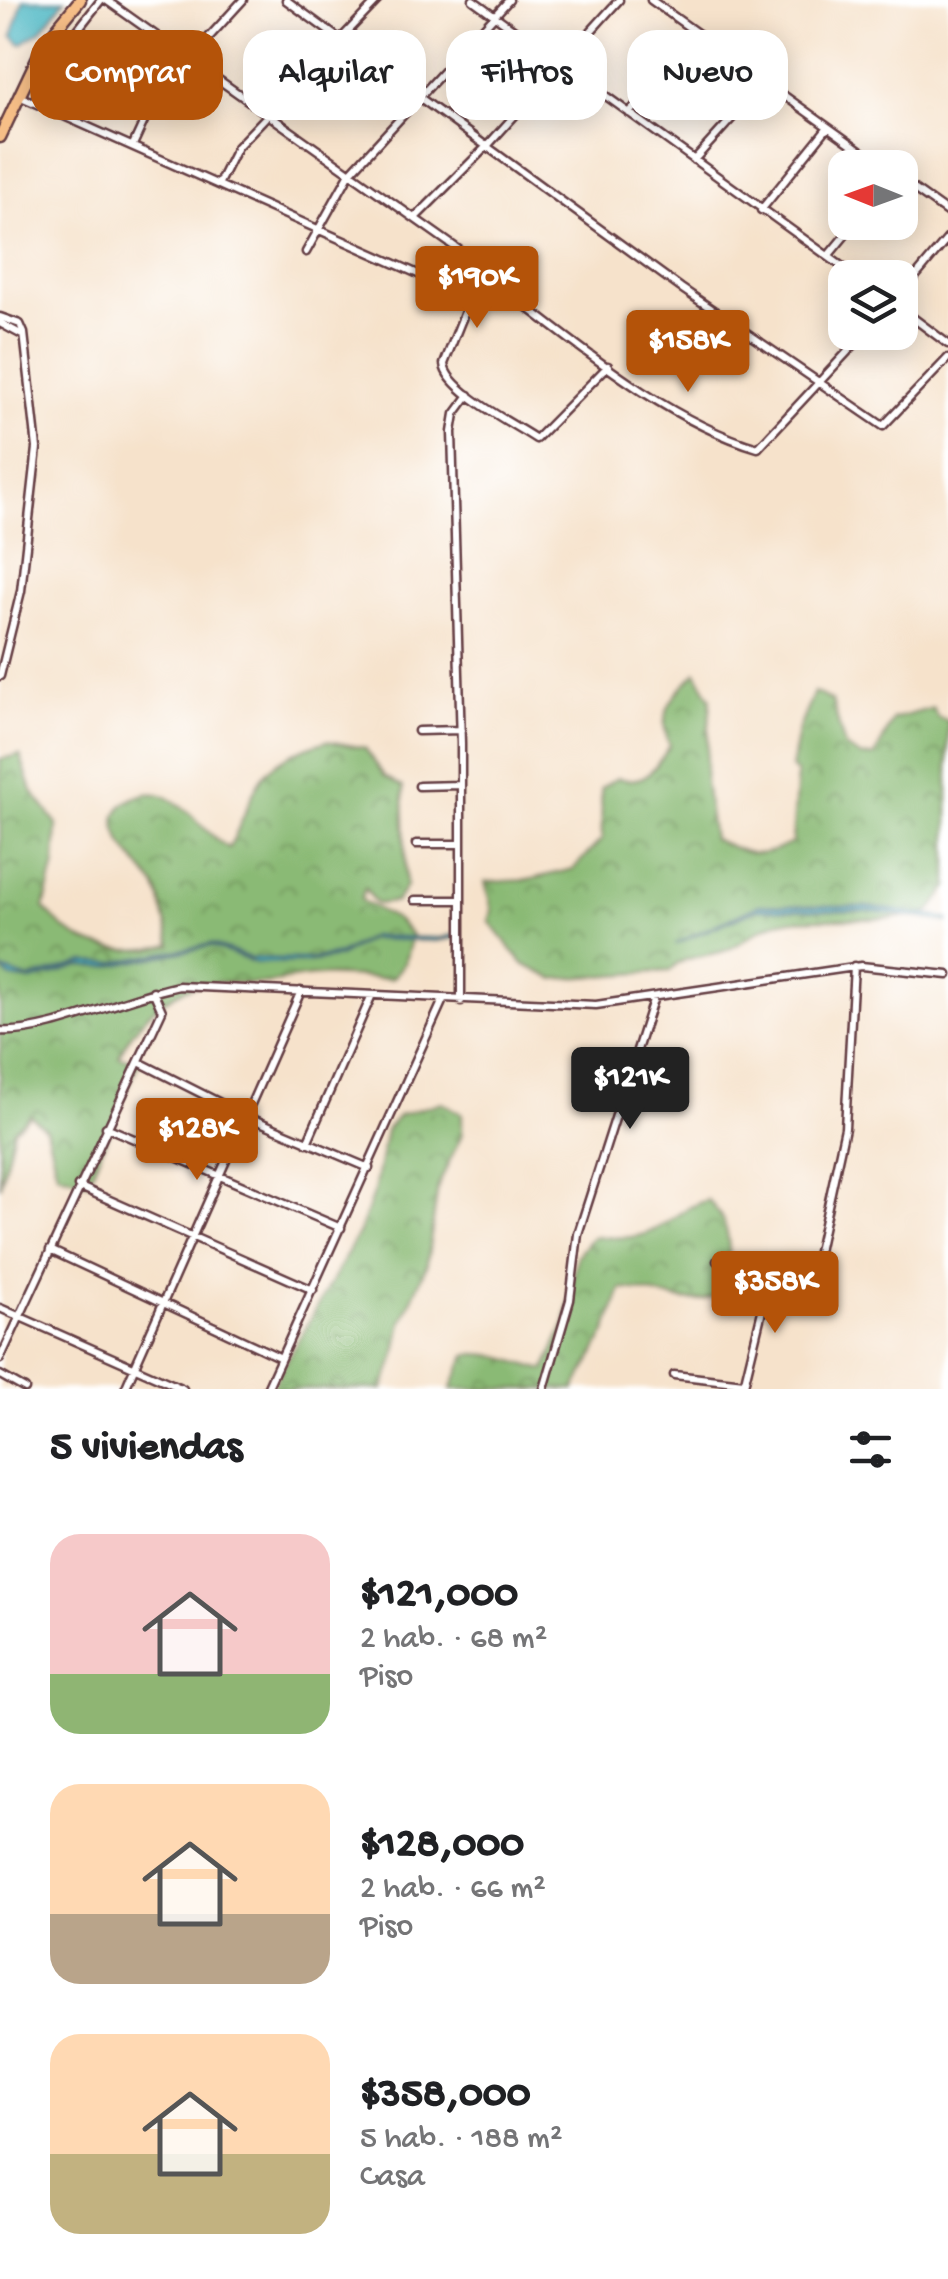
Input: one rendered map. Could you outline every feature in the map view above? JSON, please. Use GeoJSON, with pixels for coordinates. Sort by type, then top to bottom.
{"type":"FeatureCollection","features":[{"type":"Feature","properties":{"kind":"main road"},"geometry":{"type":"LineString","coordinates":[[55,30],[80,0]]}},
{"type":"Feature","properties":{"kind":"main road"},"geometry":{"type":"LineString","coordinates":[[1,131],[30,72]]}},
{"type":"Feature","properties":{"kind":"street"},"geometry":{"type":"LineString","coordinates":[[78,30],[104,0],[147,30]]}},
{"type":"Feature","properties":{"kind":"street"},"geometry":{"type":"LineString","coordinates":[[215,30],[243,0]]}},
{"type":"Feature","properties":{"kind":"street"},"geometry":{"type":"LineString","coordinates":[[286,0],[328,30]]}},
{"type":"Feature","properties":{"kind":"street"},"geometry":{"type":"LineString","coordinates":[[349,30],[378,0]]}},
{"type":"Feature","properties":{"kind":"street"},"geometry":{"type":"LineString","coordinates":[[472,0],[516,30]]}},
{"type":"Feature","properties":{"kind":"street"},"geometry":{"type":"LineString","coordinates":[[426,90],[509,0]]}},
{"type":"Feature","properties":{"kind":"street"},"geometry":{"type":"LineString","coordinates":[[592,30],[619,0]]}},
{"type":"Feature","properties":{"kind":"street"},"geometry":{"type":"LineString","coordinates":[[651,0],[693,30]]}},
{"type":"Feature","properties":{"kind":"street"},"geometry":{"type":"LineString","coordinates":[[18,96],[30,101]]}},
{"type":"Feature","properties":{"kind":"street"},"geometry":{"type":"LineString","coordinates":[[788,98],[859,150]]}},
{"type":"Feature","properties":{"kind":"street"},"geometry":{"type":"LineString","coordinates":[[426,100],[681,288],[883,426],[948,358]]}},
{"type":"Feature","properties":{"kind":"street"},"geometry":{"type":"LineString","coordinates":[[75,120],[472,298]]}},
{"type":"Feature","properties":{"kind":"street"},"geometry":{"type":"LineString","coordinates":[[134,145],[145,120]]}},
{"type":"Feature","properties":{"kind":"street"},"geometry":{"type":"LineString","coordinates":[[219,183],[238,147],[262,120]]}},
{"type":"Feature","properties":{"kind":"street"},"geometry":{"type":"LineString","coordinates":[[276,120],[415,218],[608,366],[708,429],[758,448],[849,350]]}},
{"type":"Feature","properties":{"kind":"street"},"geometry":{"type":"LineString","coordinates":[[306,252],[350,172],[398,120]]}},
{"type":"Feature","properties":{"kind":"street"},"geometry":{"type":"LineString","coordinates":[[415,218],[511,120]]}},
{"type":"Feature","properties":{"kind":"street"},"geometry":{"type":"LineString","coordinates":[[640,120],[833,260]]}},
{"type":"Feature","properties":{"kind":"street"},"geometry":{"type":"LineString","coordinates":[[694,160],[730,120]]}},
{"type":"Feature","properties":{"kind":"street"},"geometry":{"type":"LineString","coordinates":[[762,210],[828,127]]}},
{"type":"Feature","properties":{"kind":"street"},"geometry":{"type":"LineString","coordinates":[[918,191],[948,213]]}},
{"type":"Feature","properties":{"kind":"street"},"geometry":{"type":"LineString","coordinates":[[918,274],[948,238]]}},
{"type":"Feature","properties":{"kind":"street"},"geometry":{"type":"LineString","coordinates":[[828,256],[841,240]]}},
{"type":"Feature","properties":{"kind":"street"},"geometry":{"type":"LineString","coordinates":[[482,269],[444,364],[452,382],[468,395],[536,438],[608,366]]}},
{"type":"Feature","properties":{"kind":"street"},"geometry":{"type":"LineString","coordinates":[[0,320],[24,336],[37,430],[35,481],[21,590],[0,676]]}},
{"type":"Feature","properties":{"kind":"street"},"geometry":{"type":"LineString","coordinates":[[918,322],[948,344]]}},
{"type":"Feature","properties":{"kind":"street"},"geometry":{"type":"LineString","coordinates":[[461,1001],[461,730],[452,432],[455,414],[468,395]]}},
{"type":"Feature","properties":{"kind":"street"},"geometry":{"type":"LineString","coordinates":[[418,731],[461,730]]}},
{"type":"Feature","properties":{"kind":"street"},"geometry":{"type":"LineString","coordinates":[[419,786],[461,785]]}},
{"type":"Feature","properties":{"kind":"street"},"geometry":{"type":"LineString","coordinates":[[416,844],[461,844]]}},
{"type":"Feature","properties":{"kind":"street"},"geometry":{"type":"LineString","coordinates":[[415,900],[461,900]]}},
{"type":"Feature","properties":{"kind":"street"},"geometry":{"type":"LineString","coordinates":[[717,1261],[805,1280],[814,1274],[845,1128],[854,966]]}},
{"type":"Feature","properties":{"kind":"street"},"geometry":{"type":"LineString","coordinates":[[0,1031],[32,1030],[153,991],[193,986],[596,1005],[854,966],[911,968],[948,975]]}},
{"type":"Feature","properties":{"kind":"street"},"geometry":{"type":"LineString","coordinates":[[0,1358],[162,1011],[153,991]]}},
{"type":"Feature","properties":{"kind":"street"},"geometry":{"type":"LineString","coordinates":[[125,1389],[301,991]]}},
{"type":"Feature","properties":{"kind":"street"},"geometry":{"type":"LineString","coordinates":[[307,1142],[371,996]]}},
{"type":"Feature","properties":{"kind":"street"},"geometry":{"type":"LineString","coordinates":[[544,1389],[570,1300],[575,1245],[654,998]]}},
{"type":"Feature","properties":{"kind":"street"},"geometry":{"type":"LineString","coordinates":[[267,1389],[443,1000]]}},
{"type":"Feature","properties":{"kind":"street"},"geometry":{"type":"LineString","coordinates":[[139,1062],[246,1116],[369,1168]]}},
{"type":"Feature","properties":{"kind":"street"},"geometry":{"type":"LineString","coordinates":[[106,1127],[341,1228]]}},
{"type":"Feature","properties":{"kind":"street"},"geometry":{"type":"LineString","coordinates":[[78,1186],[312,1290]]}},
{"type":"Feature","properties":{"kind":"street"},"geometry":{"type":"LineString","coordinates":[[50,1250],[281,1358]]}},
{"type":"Feature","properties":{"kind":"street"},"geometry":{"type":"LineString","coordinates":[[674,1375],[743,1386],[772,1274]]}},
{"type":"Feature","properties":{"kind":"street"},"geometry":{"type":"LineString","coordinates":[[0,1308],[183,1389]]}},
{"type":"Feature","properties":{"kind":"street"},"geometry":{"type":"LineString","coordinates":[[0,1375],[25,1389]]}},
{"type":"Feature","properties":{"kind":"green space"},"geometry":{"type":"Polygon","coordinates":[[[696,672],[711,699],[705,781],[713,839],[752,853],[769,852],[792,843],[797,774],[791,768],[798,731],[814,692],[832,701],[845,747],[862,757],[875,756],[893,719],[933,708],[937,717],[948,721],[948,887],[930,912],[893,918],[775,923],[727,950],[690,959],[670,971],[554,979],[523,964],[489,921],[492,911],[485,882],[528,880],[573,869],[602,839],[601,788],[617,778],[636,779],[654,769],[670,746],[665,724],[669,706],[696,672]]]}},
{"type":"Feature","properties":{"kind":"green space"},"geometry":{"type":"Polygon","coordinates":[[[327,741],[365,748],[384,776],[403,787],[406,886],[396,902],[376,904],[365,888],[361,900],[397,920],[412,935],[405,962],[392,979],[331,976],[264,984],[217,982],[172,996],[135,1029],[119,1057],[139,1062],[88,1182],[57,1173],[46,1129],[30,1115],[14,1129],[0,1187],[0,759],[20,755],[32,791],[57,824],[55,865],[44,908],[86,942],[134,950],[171,945],[158,891],[116,830],[115,818],[121,808],[139,796],[161,795],[178,804],[229,848],[270,768],[327,741]]]}},
{"type":"Feature","properties":{"kind":"green space"},"geometry":{"type":"Polygon","coordinates":[[[442,1102],[462,1114],[462,1134],[438,1186],[427,1264],[402,1322],[395,1358],[383,1389],[271,1389],[359,1232],[374,1191],[386,1130],[399,1115],[442,1102]]]}},
{"type":"Feature","properties":{"kind":"green space"},"geometry":{"type":"Polygon","coordinates":[[[708,1200],[723,1221],[729,1245],[727,1270],[718,1295],[693,1301],[621,1289],[606,1332],[575,1389],[451,1389],[466,1355],[495,1356],[545,1370],[566,1322],[577,1256],[592,1237],[643,1235],[708,1200]]]}},
{"type":"Feature","properties":{"kind":"water"},"geometry":{"type":"Polygon","coordinates":[[[23,0],[65,0],[42,30],[30,30],[30,38],[21,44],[12,36],[23,0]]]}},
{"type":"Feature","properties":{"kind":"water"},"geometry":{"type":"Polygon","coordinates":[[[758,905],[871,907],[948,918],[948,922],[873,911],[757,909],[675,944],[758,905]]]}},
{"type":"Feature","properties":{"kind":"water"},"geometry":{"type":"Polygon","coordinates":[[[457,934],[460,937],[436,941],[369,939],[339,957],[307,962],[256,963],[211,946],[107,967],[80,966],[32,981],[11,978],[0,969],[29,979],[84,962],[112,963],[211,944],[250,958],[309,959],[340,954],[371,936],[440,938],[457,934]]]}}]}
